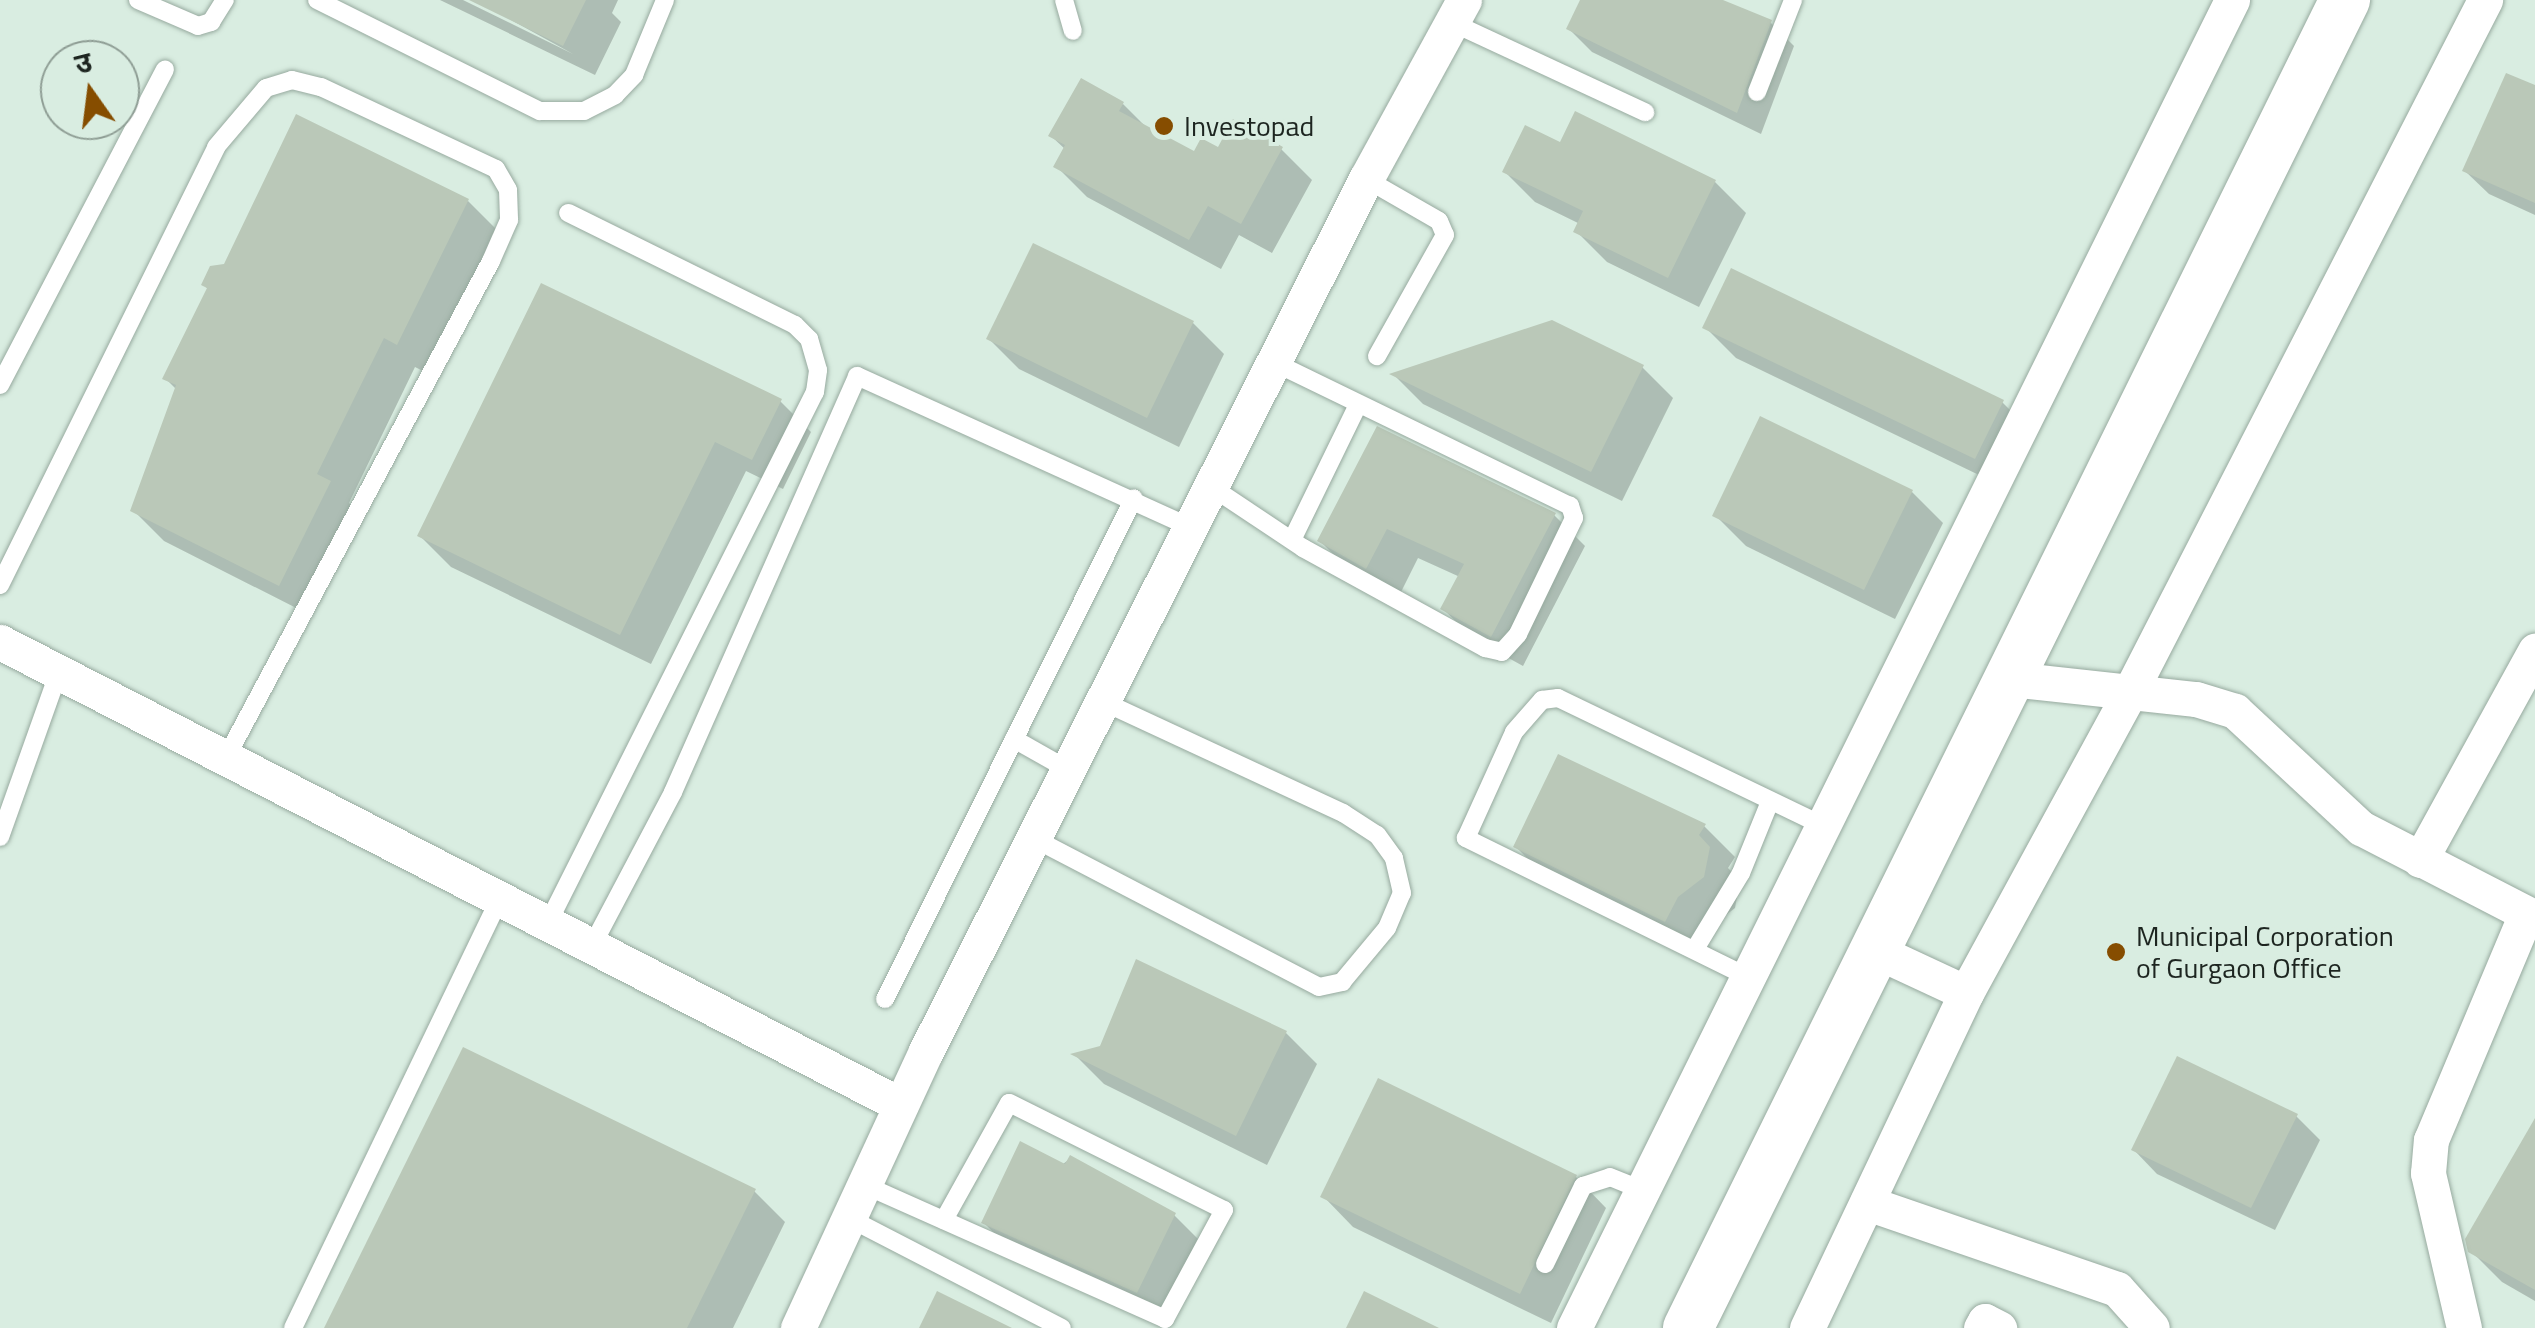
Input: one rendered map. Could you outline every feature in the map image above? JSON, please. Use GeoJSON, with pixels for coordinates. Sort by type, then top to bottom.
{"type":"FeatureCollection","features":[{"type":"Feature","properties":{"kind":"street"},"geometry":{"type":"LineString","coordinates":[[1574,1328],[1827,828],[2232,0]]}},
{"type":"Feature","properties":{"kind":"street"},"geometry":{"type":"LineString","coordinates":[[1688,1328],[2345,0]]}},
{"type":"Feature","properties":{"kind":"street"},"geometry":{"type":"LineString","coordinates":[[1806,1328],[1966,994],[2130,692],[2485,0]]}},
{"type":"Feature","properties":{"kind":"street"},"geometry":{"type":"LineString","coordinates":[[798,1328],[844,1216],[1067,769],[1366,178],[1459,12]]}},
{"type":"Feature","properties":{"kind":"street"},"geometry":{"type":"LineString","coordinates":[[0,642],[228,754],[899,1104]]}},
{"type":"Feature","properties":{"kind":"street"},"geometry":{"type":"LineString","coordinates":[[2420,860],[2535,651]]}},
{"type":"Feature","properties":{"kind":"street"},"geometry":{"type":"LineString","coordinates":[[2012,679],[2130,692],[2235,710],[2336,808],[2420,860],[2530,916],[2431,1140],[2428,1173],[2464,1328]]}},
{"type":"Feature","properties":{"kind":"street"},"geometry":{"type":"LineString","coordinates":[[1876,952],[1966,994]]}},
{"type":"Feature","properties":{"kind":"street"},"geometry":{"type":"LineString","coordinates":[[1867,1203],[2051,1261],[2117,1289],[2152,1328]]}},
{"type":"Feature","properties":{"kind":"street"},"geometry":{"type":"LineString","coordinates":[[1981,1328],[1985,1321],[1999,1328]]}},
{"type":"Feature","properties":{"kind":"lane"},"geometry":{"type":"LineString","coordinates":[[138,0],[198,26],[211,22],[225,0]]}},
{"type":"Feature","properties":{"kind":"lane"},"geometry":{"type":"LineString","coordinates":[[317,0],[540,112],[584,110],[615,95],[634,75],[665,0]]}},
{"type":"Feature","properties":{"kind":"lane"},"geometry":{"type":"LineString","coordinates":[[1064,0],[1073,31]]}},
{"type":"Feature","properties":{"kind":"lane"},"geometry":{"type":"LineString","coordinates":[[1757,92],[1794,0]]}},
{"type":"Feature","properties":{"kind":"lane"},"geometry":{"type":"LineString","coordinates":[[1459,12],[1646,112]]}},
{"type":"Feature","properties":{"kind":"lane"},"geometry":{"type":"LineString","coordinates":[[0,385],[165,70]]}},
{"type":"Feature","properties":{"kind":"lane"},"geometry":{"type":"LineString","coordinates":[[0,585],[216,147],[266,88],[292,80],[321,87],[496,168],[508,190],[509,220],[491,261],[228,754]]}},
{"type":"Feature","properties":{"kind":"lane"},"geometry":{"type":"LineString","coordinates":[[1366,178],[1438,222],[1445,234],[1376,356]]}},
{"type":"Feature","properties":{"kind":"lane"},"geometry":{"type":"LineString","coordinates":[[550,921],[815,392],[818,370],[809,339],[795,325],[568,212]]}},
{"type":"Feature","properties":{"kind":"lane"},"geometry":{"type":"LineString","coordinates":[[1210,486],[1292,540],[1486,648],[1502,652],[1512,644],[1534,601],[1574,518],[1570,506],[1357,407],[1273,362]]}},
{"type":"Feature","properties":{"kind":"lane"},"geometry":{"type":"LineString","coordinates":[[593,944],[673,792],[857,376],[1190,526]]}},
{"type":"Feature","properties":{"kind":"lane"},"geometry":{"type":"LineString","coordinates":[[1292,540],[1357,407]]}},
{"type":"Feature","properties":{"kind":"lane"},"geometry":{"type":"LineString","coordinates":[[886,998],[1134,498]]}},
{"type":"Feature","properties":{"kind":"lane"},"geometry":{"type":"LineString","coordinates":[[0,837],[59,671]]}},
{"type":"Feature","properties":{"kind":"lane"},"geometry":{"type":"LineString","coordinates":[[1750,978],[1466,838],[1514,732],[1542,700],[1558,698],[1769,804],[1827,828]]}},
{"type":"Feature","properties":{"kind":"lane"},"geometry":{"type":"LineString","coordinates":[[1033,838],[1318,988],[1342,982],[1387,928],[1402,893],[1394,858],[1377,835],[1343,813],[1102,701]]}},
{"type":"Feature","properties":{"kind":"lane"},"geometry":{"type":"LineString","coordinates":[[1014,740],[1067,769]]}},
{"type":"Feature","properties":{"kind":"lane"},"geometry":{"type":"LineString","coordinates":[[1695,948],[1740,873],[1769,804]]}},
{"type":"Feature","properties":{"kind":"lane"},"geometry":{"type":"LineString","coordinates":[[293,1328],[501,896]]}},
{"type":"Feature","properties":{"kind":"lane"},"geometry":{"type":"LineString","coordinates":[[860,1183],[1165,1319],[1224,1210],[1009,1102],[944,1220]]}},
{"type":"Feature","properties":{"kind":"lane"},"geometry":{"type":"LineString","coordinates":[[1545,1264],[1584,1186],[1610,1177],[1643,1190]]}},
{"type":"Feature","properties":{"kind":"lane"},"geometry":{"type":"LineString","coordinates":[[844,1216],[1062,1328]]}},
{"type":"Feature","properties":{"kind":"building"},"geometry":{"type":"Polygon","coordinates":[[[469,0],[586,0],[563,46],[469,0]]]}},
{"type":"Feature","properties":{"kind":"building"},"geometry":{"type":"Polygon","coordinates":[[[1580,0],[1723,0],[1772,20],[1737,113],[1566,29],[1580,0]]]}},
{"type":"Feature","properties":{"kind":"building"},"geometry":{"type":"Polygon","coordinates":[[[2506,73],[2535,85],[2535,203],[2462,171],[2506,73]]]}},
{"type":"Feature","properties":{"kind":"building"},"geometry":{"type":"Polygon","coordinates":[[[1081,78],[1124,102],[1119,111],[1194,151],[1201,138],[1218,147],[1233,119],[1283,147],[1241,224],[1208,206],[1189,240],[1053,167],[1065,145],[1048,136],[1081,78]]]}},
{"type":"Feature","properties":{"kind":"building"},"geometry":{"type":"Polygon","coordinates":[[[1575,111],[1716,180],[1668,278],[1573,232],[1583,211],[1502,172],[1525,125],[1560,142],[1575,111]]]}},
{"type":"Feature","properties":{"kind":"building"},"geometry":{"type":"Polygon","coordinates":[[[296,114],[469,199],[397,345],[384,338],[317,474],[331,481],[279,586],[130,511],[176,385],[162,379],[207,288],[201,285],[210,266],[224,264],[296,114]]]}},
{"type":"Feature","properties":{"kind":"building"},"geometry":{"type":"Polygon","coordinates":[[[1033,243],[1194,321],[1147,418],[986,339],[1033,243]]]}},
{"type":"Feature","properties":{"kind":"building"},"geometry":{"type":"Polygon","coordinates":[[[1731,268],[2004,400],[1975,459],[1702,328],[1731,268]]]}},
{"type":"Feature","properties":{"kind":"building"},"geometry":{"type":"Polygon","coordinates":[[[541,283],[782,399],[752,460],[715,442],[620,635],[417,536],[541,283]]]}},
{"type":"Feature","properties":{"kind":"building"},"geometry":{"type":"Polygon","coordinates":[[[1552,320],[1644,365],[1591,472],[1389,374],[1552,320]]]}},
{"type":"Feature","properties":{"kind":"building"},"geometry":{"type":"Polygon","coordinates":[[[1760,416],[1913,490],[1864,590],[1712,516],[1760,416]]]}},
{"type":"Feature","properties":{"kind":"building"},"geometry":{"type":"Polygon","coordinates":[[[1377,426],[1556,513],[1491,637],[1440,609],[1464,564],[1387,529],[1366,569],[1317,541],[1377,426]]]}},
{"type":"Feature","properties":{"kind":"building"},"geometry":{"type":"Polygon","coordinates":[[[1558,754],[1706,824],[1699,835],[1710,847],[1704,877],[1678,897],[1665,922],[1513,847],[1558,754]]]}},
{"type":"Feature","properties":{"kind":"building"},"geometry":{"type":"Polygon","coordinates":[[[1136,959],[1287,1031],[1236,1136],[1070,1054],[1100,1046],[1136,959]]]}},
{"type":"Feature","properties":{"kind":"building"},"geometry":{"type":"Polygon","coordinates":[[[463,1047],[756,1189],[687,1328],[324,1328],[463,1047]]]}},
{"type":"Feature","properties":{"kind":"building"},"geometry":{"type":"Polygon","coordinates":[[[2177,1056],[2298,1114],[2251,1208],[2131,1150],[2177,1056]]]}},
{"type":"Feature","properties":{"kind":"building"},"geometry":{"type":"Polygon","coordinates":[[[1378,1078],[1577,1175],[1520,1294],[1320,1197],[1378,1078]]]}},
{"type":"Feature","properties":{"kind":"building"},"geometry":{"type":"Polygon","coordinates":[[[2535,1118],[2535,1290],[2468,1252],[2465,1239],[2535,1118]]]}},
{"type":"Feature","properties":{"kind":"building"},"geometry":{"type":"Polygon","coordinates":[[[1020,1141],[1065,1164],[1070,1155],[1176,1213],[1137,1293],[981,1223],[1020,1141]]]}},
{"type":"Feature","properties":{"kind":"building"},"geometry":{"type":"Polygon","coordinates":[[[937,1291],[1012,1328],[919,1328],[937,1291]]]}},
{"type":"Feature","properties":{"kind":"building"},"geometry":{"type":"Polygon","coordinates":[[[1364,1291],[1439,1328],[1346,1328],[1364,1291]]]}},
{"type":"Feature","properties":{"kind":"place","name":"Investopad"},"geometry":{"type":"Point","coordinates":[1164,126]}},
{"type":"Feature","properties":{"kind":"place","name":"Municipal Corporation of Gurgaon Office"},"geometry":{"type":"Point","coordinates":[2116,952]}}]}
